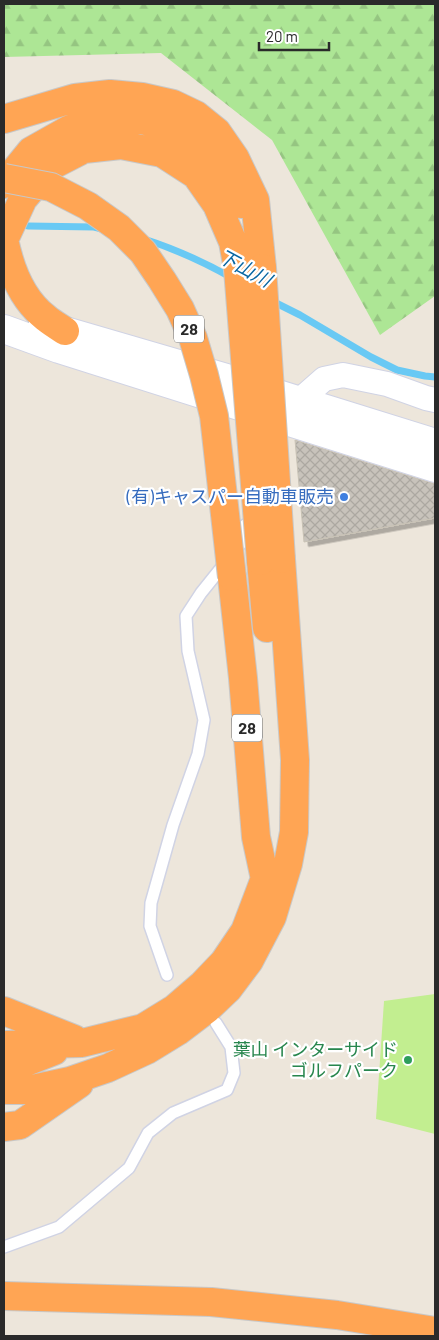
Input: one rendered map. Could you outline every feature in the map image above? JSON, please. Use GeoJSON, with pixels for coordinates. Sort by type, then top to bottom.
{"type":"FeatureCollection","features":[{"type":"Feature","properties":{"kind":"highway"},"geometry":{"type":"LineString","coordinates":[[4,119],[75,98],[110,94],[142,97],[173,104],[196,115],[217,132],[235,158],[255,200],[250,269]]}},
{"type":"Feature","properties":{"kind":"highway"},"geometry":{"type":"LineString","coordinates":[[4,184],[30,151],[70,129],[94,120],[143,120],[170,129],[188,142],[214,163],[236,193],[248,222],[271,560],[277,762],[276,833],[265,879],[245,931],[224,962],[203,984],[174,1009],[143,1028],[67,1044],[7,1061]]}},
{"type":"Feature","properties":{"kind":"highway"},"geometry":{"type":"LineString","coordinates":[[65,331],[45,317],[27,298],[16,279],[4,240],[23,199],[50,166],[84,149],[122,145],[162,154],[196,176],[218,205],[233,242],[250,269]]}},
{"type":"Feature","properties":{"kind":"highway","name":"28"},"geometry":{"type":"LineString","coordinates":[[4,178],[51,187],[88,206],[120,228],[143,252],[162,280],[180,309],[193,338],[214,416],[243,678],[256,837],[265,879]]}},
{"type":"Feature","properties":{"kind":"highway"},"geometry":{"type":"LineString","coordinates":[[4,1090],[28,1090],[70,1081],[108,1068],[147,1050],[178,1031],[228,989],[249,961],[272,917],[288,864],[294,832],[295,760],[271,560]]}},
{"type":"Feature","properties":{"kind":"highway"},"geometry":{"type":"LineString","coordinates":[[4,1011],[67,1044]]}},
{"type":"Feature","properties":{"kind":"highway"},"geometry":{"type":"LineString","coordinates":[[4,1032],[67,1044]]}},
{"type":"Feature","properties":{"kind":"highway"},"geometry":{"type":"LineString","coordinates":[[4,1127],[20,1124],[96,1072]]}},
{"type":"Feature","properties":{"kind":"highway"},"geometry":{"type":"LineString","coordinates":[[4,1111],[42,1110]]}},
{"type":"Feature","properties":{"kind":"highway"},"geometry":{"type":"LineString","coordinates":[[4,1296],[211,1302],[337,1315],[435,1331]]}},
{"type":"Feature","properties":{"kind":"street"},"geometry":{"type":"LineString","coordinates":[[4,309],[235,397],[435,468]]}},
{"type":"Feature","properties":{"kind":"street"},"geometry":{"type":"LineString","coordinates":[[4,329],[60,349],[235,397],[299,401],[435,444]]}},
{"type":"Feature","properties":{"kind":"street"},"geometry":{"type":"LineString","coordinates":[[299,401],[324,379],[343,375],[387,384],[435,400]]}},
{"type":"Feature","properties":{"kind":"lane"},"geometry":{"type":"LineString","coordinates":[[167,975],[150,926],[151,903],[173,826],[198,754],[204,720],[188,651],[186,616],[201,593],[246,537],[244,518]]}},
{"type":"Feature","properties":{"kind":"lane"},"geometry":{"type":"LineString","coordinates":[[4,1247],[58,1228],[129,1168],[148,1134],[160,1123],[173,1113],[226,1090],[234,1074],[231,1047],[216,1023]]}},
{"type":"Feature","properties":{"kind":"green space"},"geometry":{"type":"Polygon","coordinates":[[[4,4],[435,4],[435,296],[380,335],[272,140],[161,53],[4,57],[4,4]]]}},
{"type":"Feature","properties":{"kind":"green space","name":"葉山 インターサイド ゴルフパーク"},"geometry":{"type":"Polygon","coordinates":[[[435,994],[435,1134],[376,1119],[384,1001],[435,994]]]}},
{"type":"Feature","properties":{"kind":"building"},"geometry":{"type":"Polygon","coordinates":[[[295,440],[435,484],[435,518],[304,542],[295,440]]]}},
{"type":"Feature","properties":{"kind":"waterway","name":"下山川"},"geometry":{"type":"LineString","coordinates":[[28,226],[94,227],[102,229]]}},
{"type":"Feature","properties":{"kind":"waterway","name":"下山川"},"geometry":{"type":"LineString","coordinates":[[144,239],[189,256],[232,278]]}},
{"type":"Feature","properties":{"kind":"waterway","name":"下山川"},"geometry":{"type":"LineString","coordinates":[[272,301],[397,370],[435,377]]}},
{"type":"Feature","properties":{"kind":"place","name":"(有)キャスパー自動車販売"},"geometry":{"type":"Point","coordinates":[344,497]}},
{"type":"Feature","properties":{"kind":"place","name":"葉山 インターサイド ゴルフパーク"},"geometry":{"type":"Point","coordinates":[408,1060]}}]}
